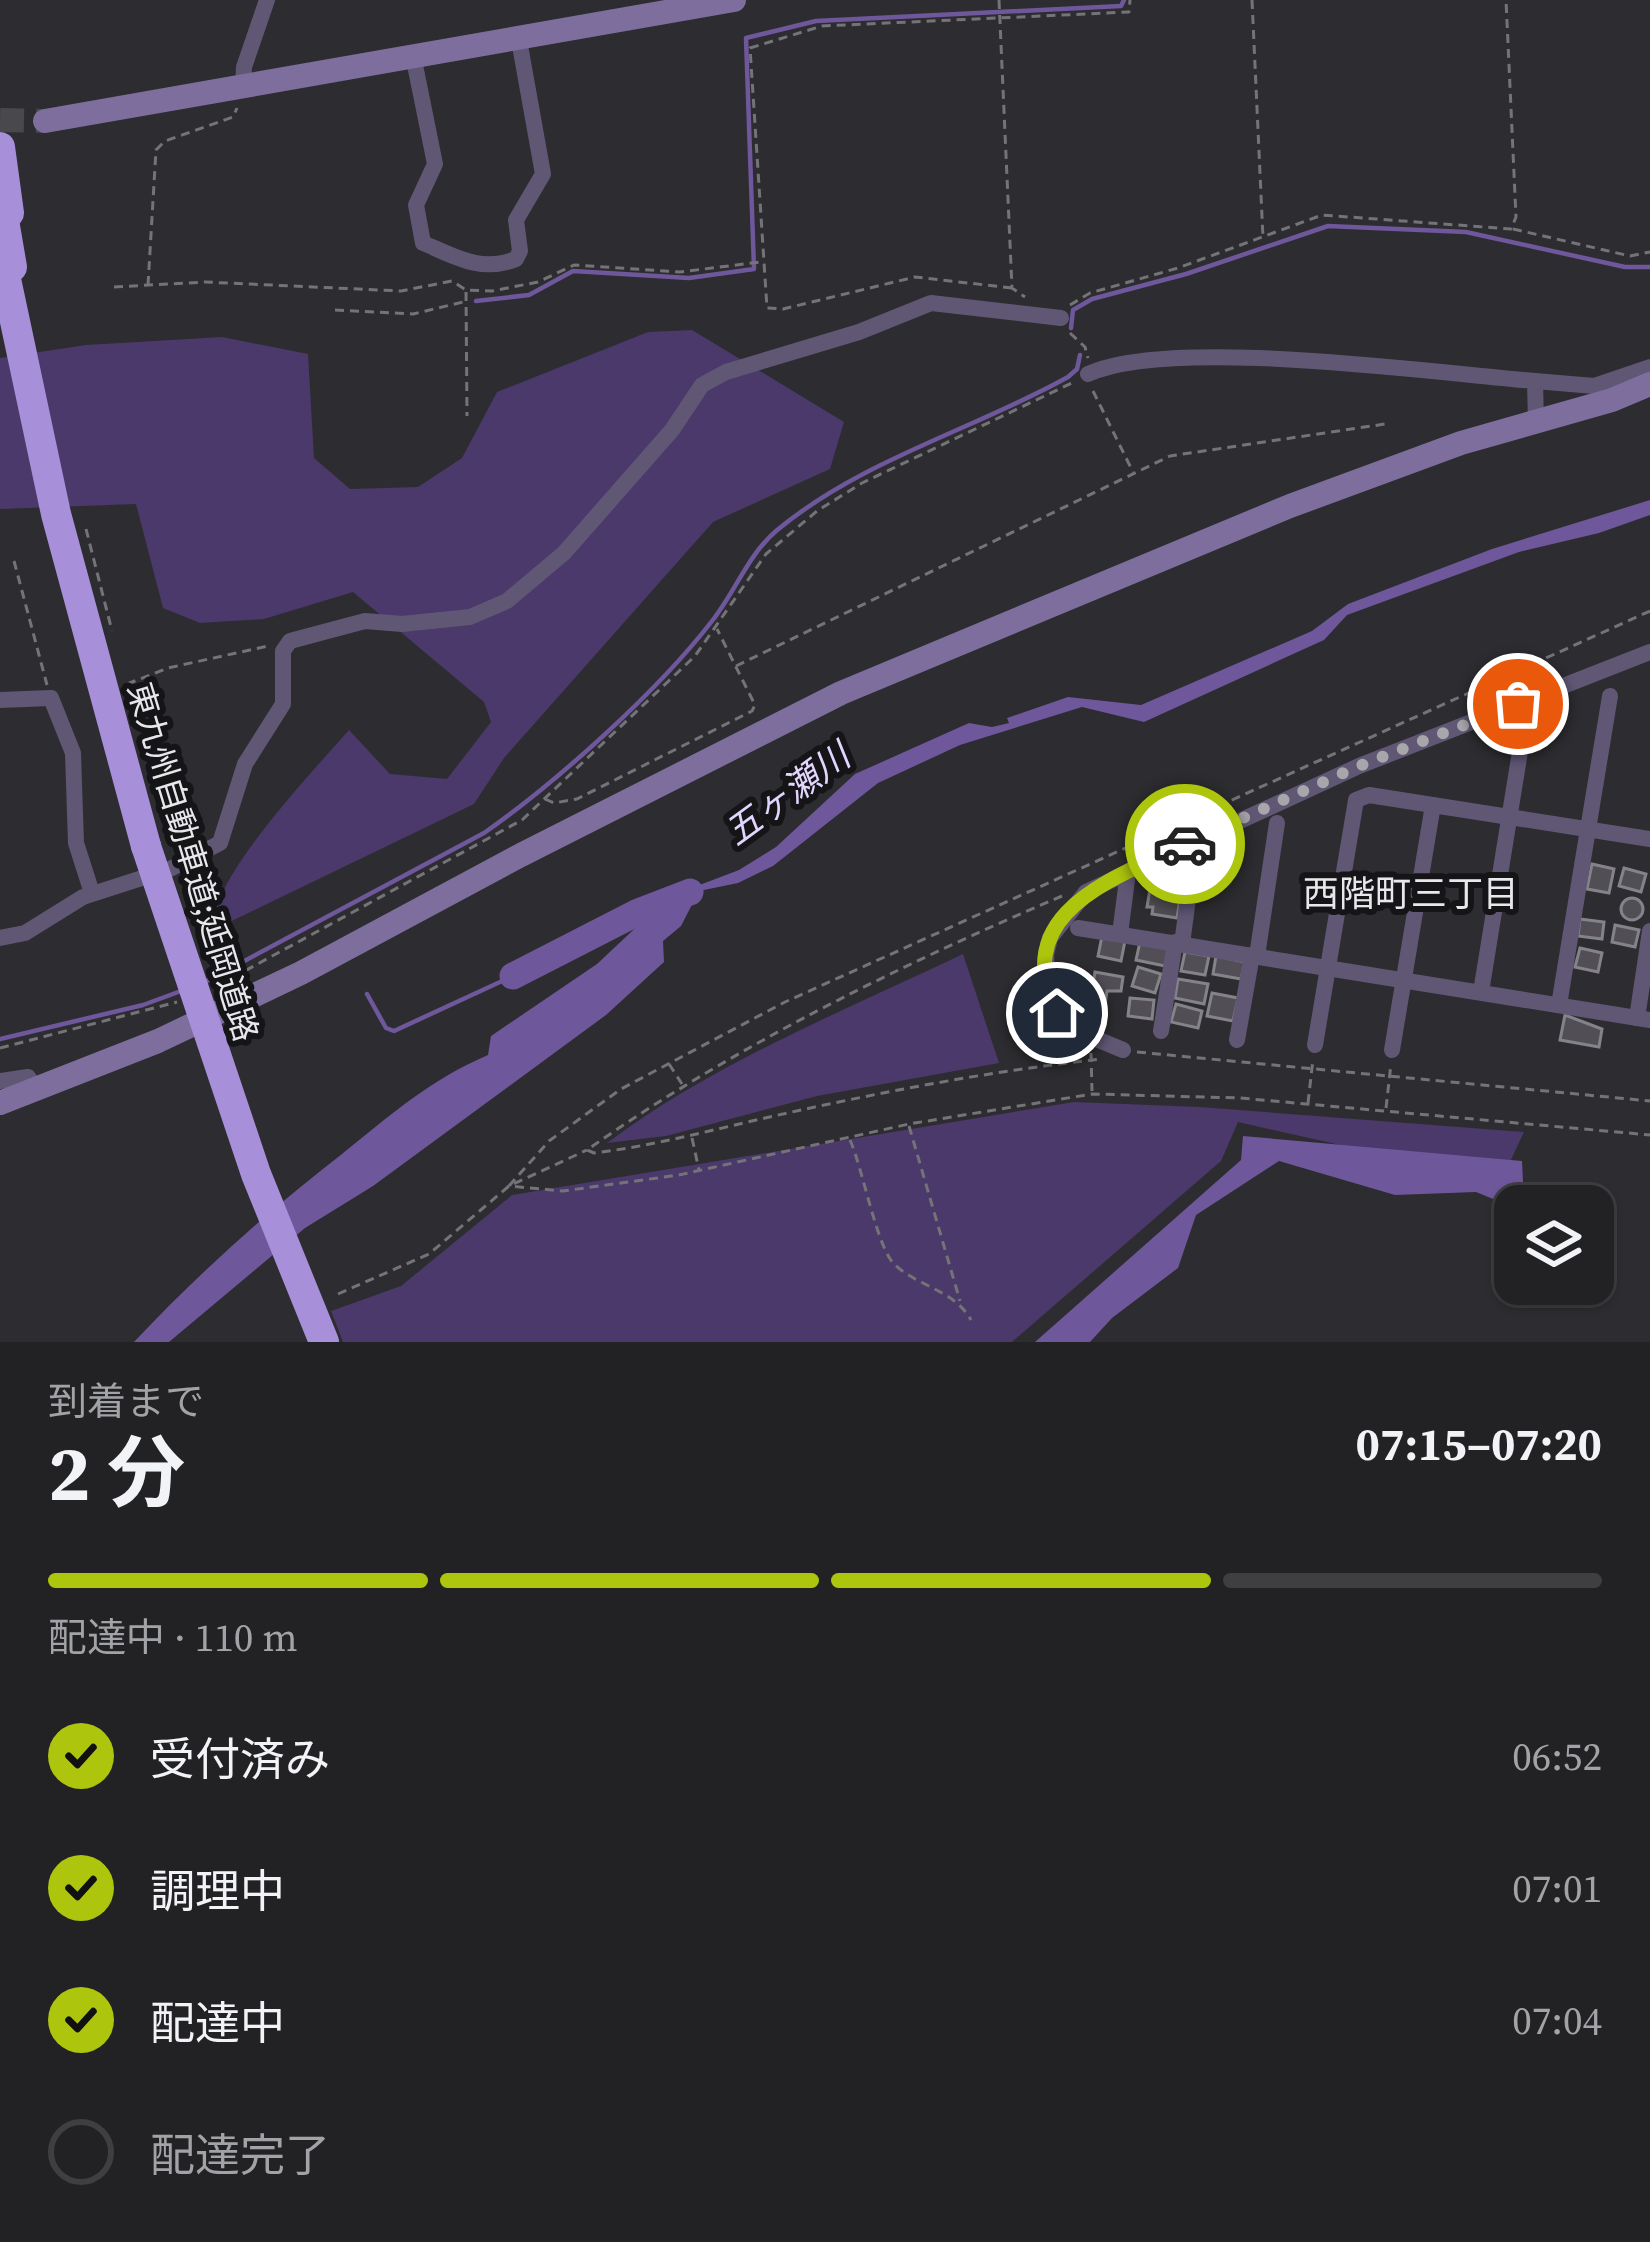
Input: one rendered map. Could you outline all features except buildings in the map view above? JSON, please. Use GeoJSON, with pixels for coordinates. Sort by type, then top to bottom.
{"type":"FeatureCollection","features":[{"type":"Feature","properties":{"kind":"highway"},"geometry":{"type":"LineString","coordinates":[[0,147],[9,303],[56,514]]}},
{"type":"Feature","properties":{"kind":"highway","name":"東九州自動車道;延岡道路"},"geometry":{"type":"LineString","coordinates":[[0,196],[9,303],[30,392]]}},
{"type":"Feature","properties":{"kind":"highway","name":"東九州自動車道;延岡道路"},"geometry":{"type":"LineString","coordinates":[[0,251],[56,514],[146,846],[234,1114],[296,1283],[324,1342]]}},
{"type":"Feature","properties":{"kind":"street"},"geometry":{"type":"LineString","coordinates":[[243,89],[244,67],[267,0]]}},
{"type":"Feature","properties":{"kind":"street"},"geometry":{"type":"LineString","coordinates":[[45,121],[734,0]]}},
{"type":"Feature","properties":{"kind":"street"},"geometry":{"type":"LineString","coordinates":[[413,60],[435,164],[416,206],[423,244],[470,263],[499,266],[516,259],[520,251],[516,220],[543,174],[519,40]]}},
{"type":"Feature","properties":{"kind":"street"},"geometry":{"type":"LineString","coordinates":[[0,938],[42,925],[92,893],[192,858],[225,837],[245,764],[283,704],[283,651],[290,641],[365,621],[402,624],[470,617],[507,601],[564,554],[672,430],[702,386],[726,372],[859,332],[931,303],[1060,311]]}},
{"type":"Feature","properties":{"kind":"street"},"geometry":{"type":"LineString","coordinates":[[1088,374],[1192,358],[1331,364],[1594,386],[1650,367]]}},
{"type":"Feature","properties":{"kind":"street"},"geometry":{"type":"LineString","coordinates":[[1534,381],[1537,423]]}},
{"type":"Feature","properties":{"kind":"street"},"geometry":{"type":"LineString","coordinates":[[0,1103],[158,1041],[302,973],[521,854],[841,693],[1290,506],[1461,443],[1650,384]]}},
{"type":"Feature","properties":{"kind":"street"},"geometry":{"type":"LineString","coordinates":[[1120,1055],[1070,1028],[1057,1013],[1045,976],[1055,926],[1086,892],[1359,766],[1650,652]]}},
{"type":"Feature","properties":{"kind":"street"},"geometry":{"type":"LineString","coordinates":[[1559,1005],[1610,696]]}},
{"type":"Feature","properties":{"kind":"street"},"geometry":{"type":"LineString","coordinates":[[0,700],[51,698],[73,752],[76,842],[92,893]]}},
{"type":"Feature","properties":{"kind":"street"},"geometry":{"type":"LineString","coordinates":[[1481,992],[1524,727]]}},
{"type":"Feature","properties":{"kind":"street"},"geometry":{"type":"LineString","coordinates":[[1315,1045],[1356,800],[1369,795],[1650,839]]}},
{"type":"Feature","properties":{"kind":"street"},"geometry":{"type":"LineString","coordinates":[[1392,1050],[1433,805]]}},
{"type":"Feature","properties":{"kind":"street"},"geometry":{"type":"LineString","coordinates":[[1238,1040],[1277,823]]}},
{"type":"Feature","properties":{"kind":"street"},"geometry":{"type":"LineString","coordinates":[[1162,1031],[1193,861]]}},
{"type":"Feature","properties":{"kind":"street"},"geometry":{"type":"LineString","coordinates":[[1120,934],[1128,872]]}},
{"type":"Feature","properties":{"kind":"street"},"geometry":{"type":"LineString","coordinates":[[1078,928],[1643,1019],[1650,931]]}},
{"type":"Feature","properties":{"kind":"street"},"geometry":{"type":"LineString","coordinates":[[0,1081],[28,1077],[36,1089]]}},
{"type":"Feature","properties":{"kind":"path"},"geometry":{"type":"LineString","coordinates":[[999,0],[1012,288],[1018,295],[1039,300]]}},
{"type":"Feature","properties":{"kind":"path"},"geometry":{"type":"LineString","coordinates":[[1012,288],[915,277],[783,309],[767,308],[750,48],[822,26],[1129,12],[1130,0]]}},
{"type":"Feature","properties":{"kind":"path"},"geometry":{"type":"LineString","coordinates":[[1252,0],[1263,238]]}},
{"type":"Feature","properties":{"kind":"path"},"geometry":{"type":"LineString","coordinates":[[1506,0],[1516,217],[1511,229]]}},
{"type":"Feature","properties":{"kind":"path"},"geometry":{"type":"LineString","coordinates":[[148,286],[156,150],[165,141],[233,117],[243,89]]}},
{"type":"Feature","properties":{"kind":"path"},"geometry":{"type":"LineString","coordinates":[[1132,472],[1088,374],[1085,347],[1060,311],[1090,293],[1263,238],[1322,214],[1511,229],[1630,256],[1650,252]]}},
{"type":"Feature","properties":{"kind":"path"},"geometry":{"type":"LineString","coordinates":[[114,287],[205,282],[401,291],[452,281],[466,290],[516,287],[574,265],[680,272],[761,262]]}},
{"type":"Feature","properties":{"kind":"path"},"geometry":{"type":"LineString","coordinates":[[466,290],[467,416]]}},
{"type":"Feature","properties":{"kind":"path"},"geometry":{"type":"LineString","coordinates":[[335,310],[413,314],[467,301]]}},
{"type":"Feature","properties":{"kind":"path"},"geometry":{"type":"LineString","coordinates":[[207,991],[486,842],[544,799],[668,685],[717,628],[766,554],[817,511],[862,483],[1088,374]]}},
{"type":"Feature","properties":{"kind":"path"},"geometry":{"type":"LineString","coordinates":[[736,666],[1132,472],[1195,449],[1384,424]]}},
{"type":"Feature","properties":{"kind":"path"},"geometry":{"type":"LineString","coordinates":[[86,529],[115,640]]}},
{"type":"Feature","properties":{"kind":"path"},"geometry":{"type":"LineString","coordinates":[[14,561],[51,698]]}},
{"type":"Feature","properties":{"kind":"path"},"geometry":{"type":"LineString","coordinates":[[338,1294],[429,1254],[509,1186],[549,1141],[621,1089],[785,1002],[1650,610]]}},
{"type":"Feature","properties":{"kind":"path"},"geometry":{"type":"LineString","coordinates":[[544,799],[554,803],[577,799],[752,711],[755,705],[717,628]]}},
{"type":"Feature","properties":{"kind":"path"},"geometry":{"type":"LineString","coordinates":[[126,684],[210,657],[290,641]]}},
{"type":"Feature","properties":{"kind":"path"},"geometry":{"type":"LineString","coordinates":[[131,704],[154,773],[192,858]]}},
{"type":"Feature","properties":{"kind":"path"},"geometry":{"type":"LineString","coordinates":[[509,1186],[587,1150],[683,1086],[879,981],[1060,896],[1086,892]]}},
{"type":"Feature","properties":{"kind":"path"},"geometry":{"type":"LineString","coordinates":[[0,1048],[189,998]]}},
{"type":"Feature","properties":{"kind":"path"},"geometry":{"type":"LineString","coordinates":[[1090,1039],[1092,1094]]}},
{"type":"Feature","properties":{"kind":"path"},"geometry":{"type":"LineString","coordinates":[[1308,1103],[1315,1045]]}},
{"type":"Feature","properties":{"kind":"path"},"geometry":{"type":"LineString","coordinates":[[1386,1110],[1392,1050]]}},
{"type":"Feature","properties":{"kind":"path"},"geometry":{"type":"LineString","coordinates":[[587,1150],[594,1154],[634,1148],[991,1073],[1120,1055],[1650,1101]]}},
{"type":"Feature","properties":{"kind":"path"},"geometry":{"type":"LineString","coordinates":[[669,1064],[683,1086]]}},
{"type":"Feature","properties":{"kind":"path"},"geometry":{"type":"LineString","coordinates":[[509,1186],[562,1191],[699,1171],[909,1124],[1092,1094],[1308,1103],[1650,1135]]}},
{"type":"Feature","properties":{"kind":"path"},"geometry":{"type":"LineString","coordinates":[[909,1124],[970,1320]]}},
{"type":"Feature","properties":{"kind":"path"},"geometry":{"type":"LineString","coordinates":[[692,1136],[699,1171]]}},
{"type":"Feature","properties":{"kind":"path"},"geometry":{"type":"LineString","coordinates":[[849,1138],[865,1172],[880,1240],[892,1263],[961,1303]]}},
{"type":"Feature","properties":{"kind":"shaded area"},"geometry":{"type":"Polygon","coordinates":[[[692,330],[844,422],[830,469],[713,522],[504,758],[474,804],[209,932],[215,908],[246,854],[349,730],[390,774],[447,779],[491,722],[484,702],[353,592],[264,619],[200,623],[163,608],[136,504],[0,509],[0,358],[86,345],[222,337],[308,354],[314,458],[350,489],[418,487],[462,458],[497,392],[648,332],[692,330]]]}},
{"type":"Feature","properties":{"kind":"shaded area","name":"五ヶ瀬川"},"geometry":{"type":"Polygon","coordinates":[[[1650,500],[1650,515],[1519,552],[1347,615],[1324,640],[1144,722],[1082,707],[960,745],[878,783],[773,866],[738,883],[699,891],[681,926],[663,941],[664,962],[606,1015],[373,1186],[305,1228],[169,1342],[134,1342],[260,1221],[394,1112],[488,1055],[491,1036],[597,964],[646,918],[689,889],[739,870],[776,847],[855,774],[969,723],[992,727],[1009,723],[1007,718],[1068,697],[1141,705],[1312,631],[1348,604],[1492,549],[1650,500]]]}},
{"type":"Feature","properties":{"kind":"shaded area"},"geometry":{"type":"Polygon","coordinates":[[[963,954],[999,1063],[817,1096],[666,1136],[607,1143],[735,1063],[963,954]]]}},
{"type":"Feature","properties":{"kind":"shaded area"},"geometry":{"type":"Polygon","coordinates":[[[1074,1102],[1524,1132],[1501,1181],[1238,1122],[1221,1161],[1012,1342],[343,1342],[331,1311],[401,1286],[512,1195],[1074,1102]]]}},
{"type":"Feature","properties":{"kind":"shaded area"},"geometry":{"type":"Polygon","coordinates":[[[1243,1136],[1522,1161],[1523,1182],[1530,1185],[1494,1185],[1494,1199],[1476,1192],[1395,1195],[1279,1161],[1196,1215],[1178,1268],[1112,1318],[1090,1342],[1035,1342],[1241,1160],[1243,1136]]]}},
{"type":"Feature","properties":{"kind":"waterway"},"geometry":{"type":"LineString","coordinates":[[476,301],[529,295],[573,271],[689,278],[754,269],[746,38],[816,21],[1121,6],[1124,0]]}},
{"type":"Feature","properties":{"kind":"waterway"},"geometry":{"type":"LineString","coordinates":[[1071,328],[1073,310],[1092,299],[1186,274],[1328,226],[1466,232],[1625,267],[1650,267]]}},
{"type":"Feature","properties":{"kind":"waterway"},"geometry":{"type":"LineString","coordinates":[[203,983],[484,833],[574,762],[664,676],[712,621],[757,551],[776,531],[844,484],[1068,377],[1077,369],[1080,355]]}},
{"type":"Feature","properties":{"kind":"waterway"},"geometry":{"type":"LineString","coordinates":[[513,976],[638,912],[690,892]]}},
{"type":"Feature","properties":{"kind":"waterway"},"geometry":{"type":"LineString","coordinates":[[367,994],[386,1028],[394,1031],[513,976]]}},
{"type":"Feature","properties":{"kind":"waterway"},"geometry":{"type":"LineString","coordinates":[[0,1039],[143,1005],[181,991]]}},
{"type":"Feature","properties":{"kind":"tunnel"},"geometry":{"type":"LineString","coordinates":[[0,120],[45,121]]}},
{"type":"Feature","properties":{"kind":"way so far"},"geometry":{"type":"LineString","coordinates":[[1185,844],[1359,766],[1518,704]]}},
{"type":"Feature","properties":{"kind":"district","name":"西階町三丁目"},"geometry":{"type":"Point","coordinates":[1411,893]}},
{"type":"Feature","properties":{"kind":"route"},"geometry":{"type":"LineString","coordinates":[[1057,1013],[1045,976],[1055,926],[1086,892],[1185,844]]}}]}
